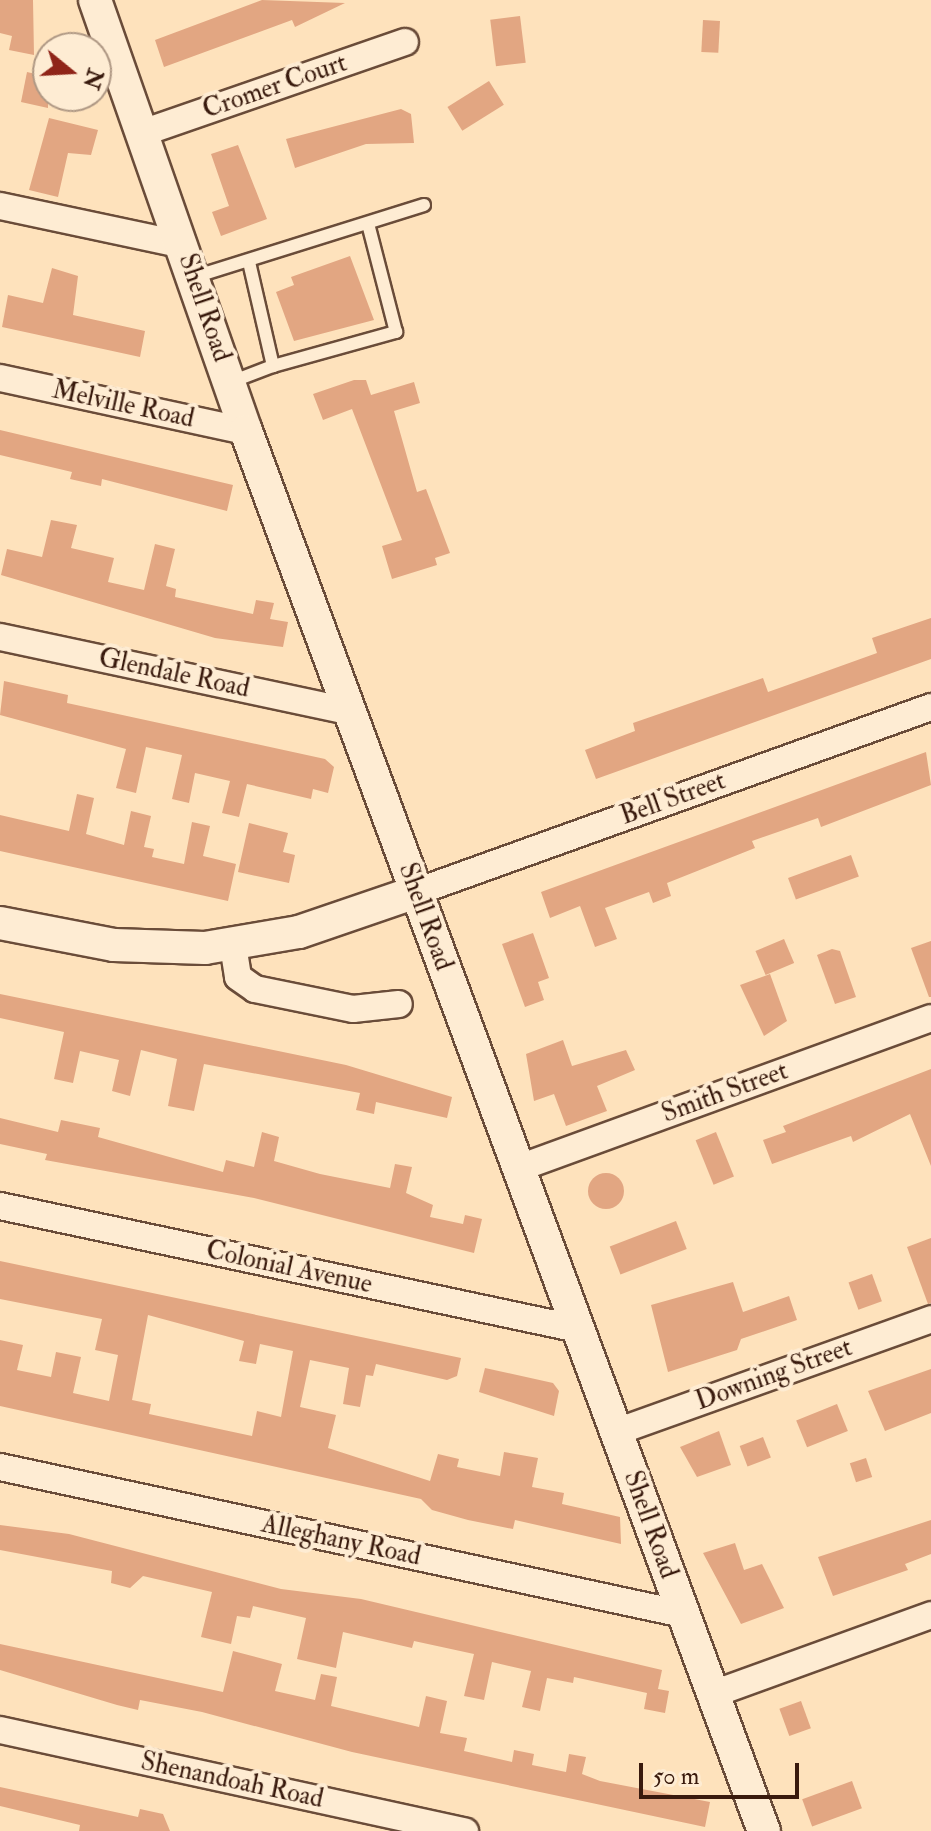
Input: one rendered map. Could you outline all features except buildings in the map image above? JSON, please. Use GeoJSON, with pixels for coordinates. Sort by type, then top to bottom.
{"type":"FeatureCollection","features":[{"type":"Feature","properties":{"kind":"street","name":"Shell Road"},"geometry":{"type":"LineString","coordinates":[[95,0],[145,132],[246,431],[764,1831]]}},
{"type":"Feature","properties":{"kind":"street","name":"Cromer Court"},"geometry":{"type":"LineString","coordinates":[[145,132],[405,42]]}},
{"type":"Feature","properties":{"kind":"street"},"geometry":{"type":"LineString","coordinates":[[0,206],[183,245]]}},
{"type":"Feature","properties":{"kind":"street","name":"Melville Road"},"geometry":{"type":"LineString","coordinates":[[0,378],[246,431]]}},
{"type":"Feature","properties":{"kind":"street","name":"Glendale Road"},"geometry":{"type":"LineString","coordinates":[[0,637],[349,711]]}},
{"type":"Feature","properties":{"kind":"street","name":"Bell Street"},"geometry":{"type":"LineString","coordinates":[[416,892],[931,707]]}},
{"type":"Feature","properties":{"kind":"street"},"geometry":{"type":"LineString","coordinates":[[0,923],[114,945],[233,945],[299,932],[416,892]]}},
{"type":"Feature","properties":{"kind":"street"},"geometry":{"type":"LineString","coordinates":[[233,945],[238,977],[255,989],[353,1009],[399,1004]]}},
{"type":"Feature","properties":{"kind":"street","name":"Smith Street"},"geometry":{"type":"LineString","coordinates":[[519,1168],[931,1018]]}},
{"type":"Feature","properties":{"kind":"street","name":"Colonial Avenue"},"geometry":{"type":"LineString","coordinates":[[0,1206],[578,1329]]}},
{"type":"Feature","properties":{"kind":"street","name":"Downing Street"},"geometry":{"type":"LineString","coordinates":[[616,1432],[931,1319]]}},
{"type":"Feature","properties":{"kind":"street","name":"Alleghany Road"},"geometry":{"type":"LineString","coordinates":[[0,1467],[683,1614]]}},
{"type":"Feature","properties":{"kind":"street"},"geometry":{"type":"LineString","coordinates":[[713,1694],[931,1615]]}},
{"type":"Feature","properties":{"kind":"street","name":"Shenandoah Road"},"geometry":{"type":"LineString","coordinates":[[0,1730],[465,1831]]}},
{"type":"Feature","properties":{"kind":"lane"},"geometry":{"type":"LineString","coordinates":[[194,277],[424,205]]}},
{"type":"Feature","properties":{"kind":"lane"},"geometry":{"type":"LineString","coordinates":[[230,383],[273,366],[396,332],[368,224]]}},
{"type":"Feature","properties":{"kind":"lane"},"geometry":{"type":"LineString","coordinates":[[249,262],[273,366]]}}]}
